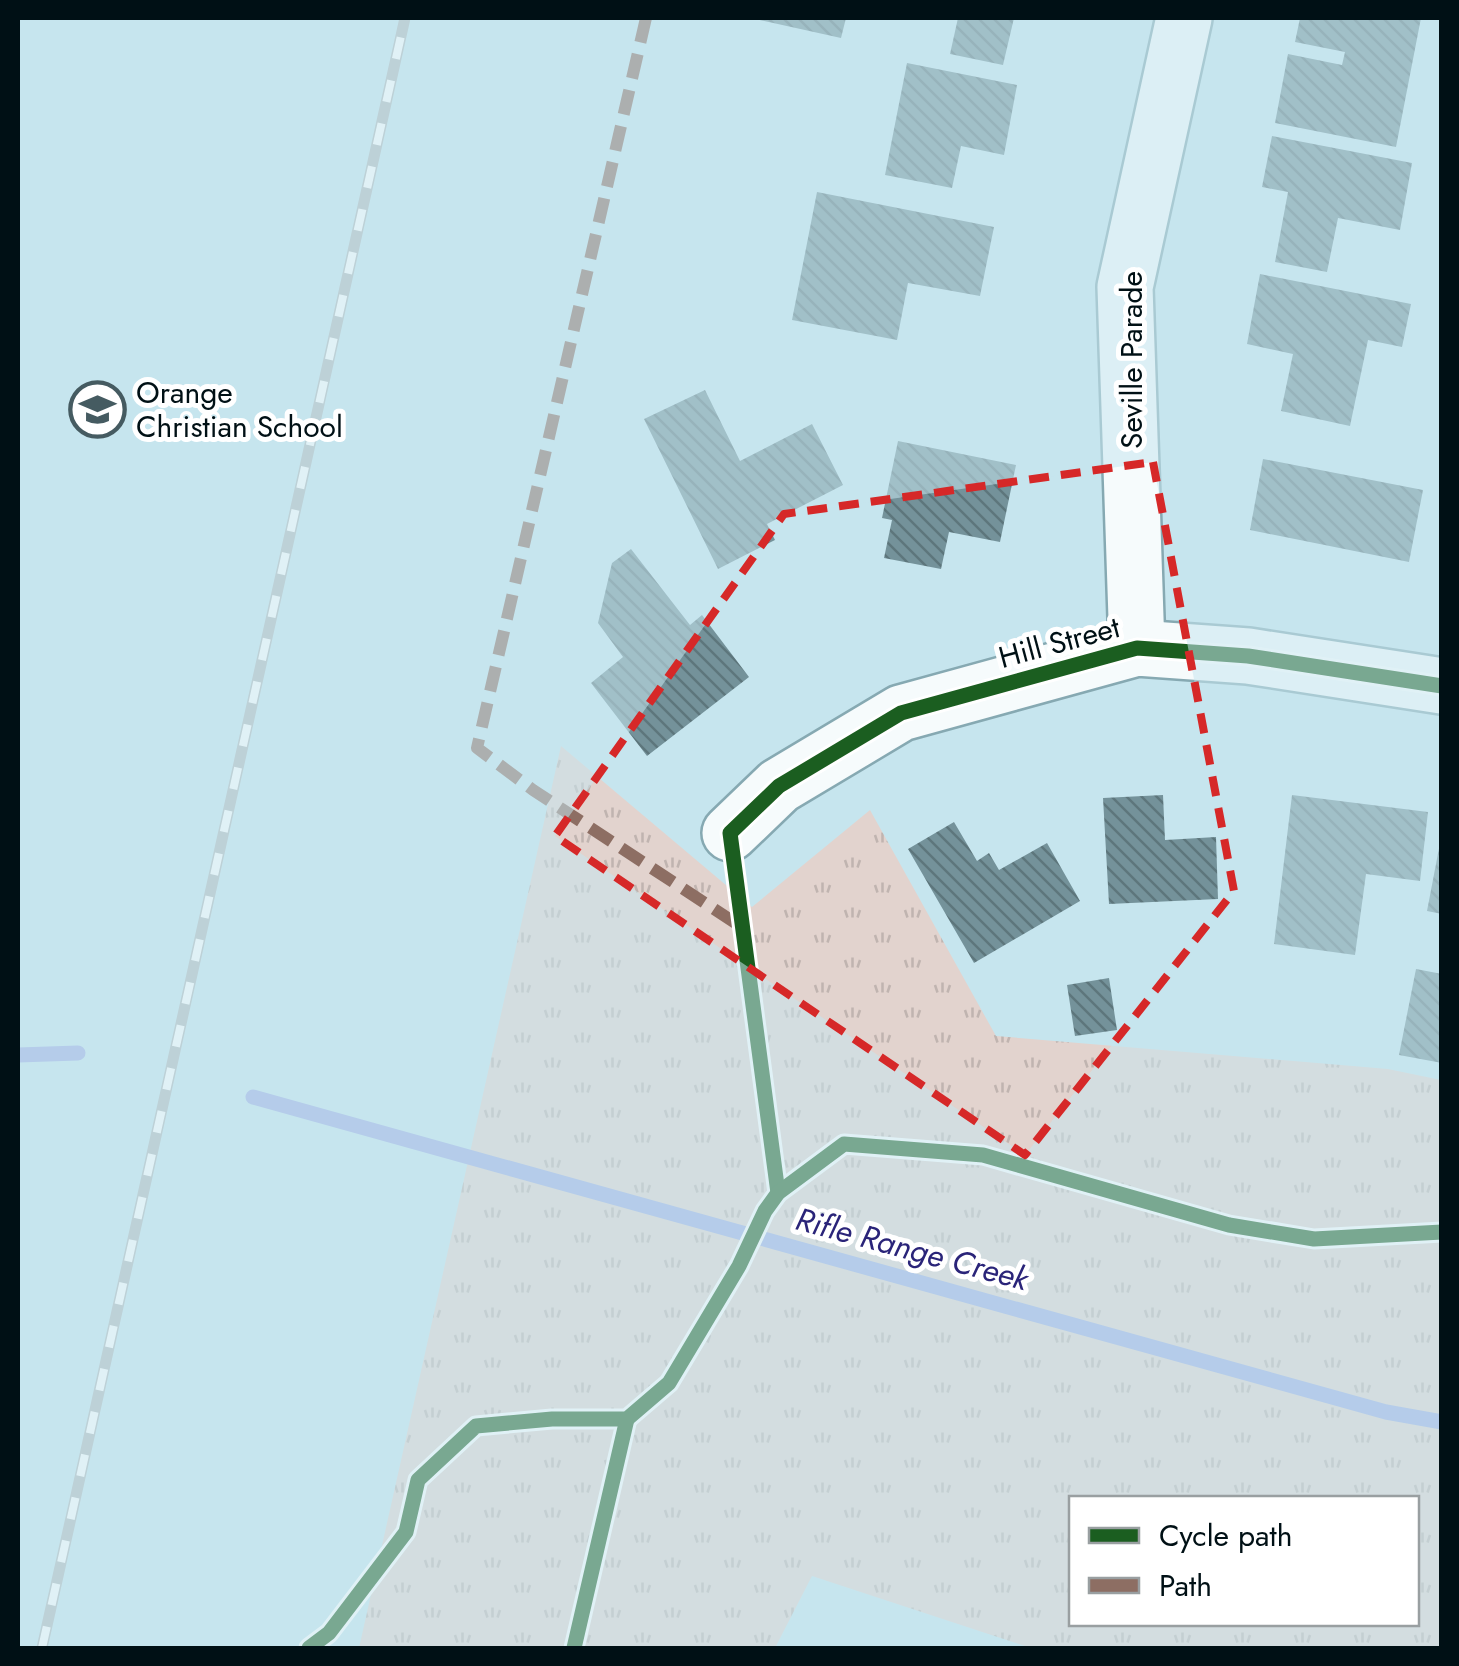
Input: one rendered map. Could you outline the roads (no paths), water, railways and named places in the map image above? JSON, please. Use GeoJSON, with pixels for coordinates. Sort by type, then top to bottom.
{"type":"FeatureCollection","features":[{"type":"Feature","properties":{"kind":"street","name":"Seville Parade"},"geometry":{"type":"LineString","coordinates":[[1137,648],[1125,287],[1184,18]]}},
{"type":"Feature","properties":{"kind":"street","name":"Hill Street"},"geometry":{"type":"LineString","coordinates":[[730,833],[779,786],[900,713],[1137,648],[1265,658],[1442,686]]}},
{"type":"Feature","properties":{"kind":"waterway","name":"Rifle Range Creek"},"geometry":{"type":"LineString","coordinates":[[18,1055],[78,1053]]}},
{"type":"Feature","properties":{"kind":"waterway","name":"Rifle Range Creek"},"geometry":{"type":"LineString","coordinates":[[253,1097],[1386,1412],[1442,1422]]}},
{"type":"Feature","properties":{"kind":"railway"},"geometry":{"type":"LineString","coordinates":[[42,1648],[405,18]]}},
{"type":"Feature","properties":{"kind":"place","name":"Orange Christian School"},"geometry":{"type":"Point","coordinates":[97,409]}}]}
